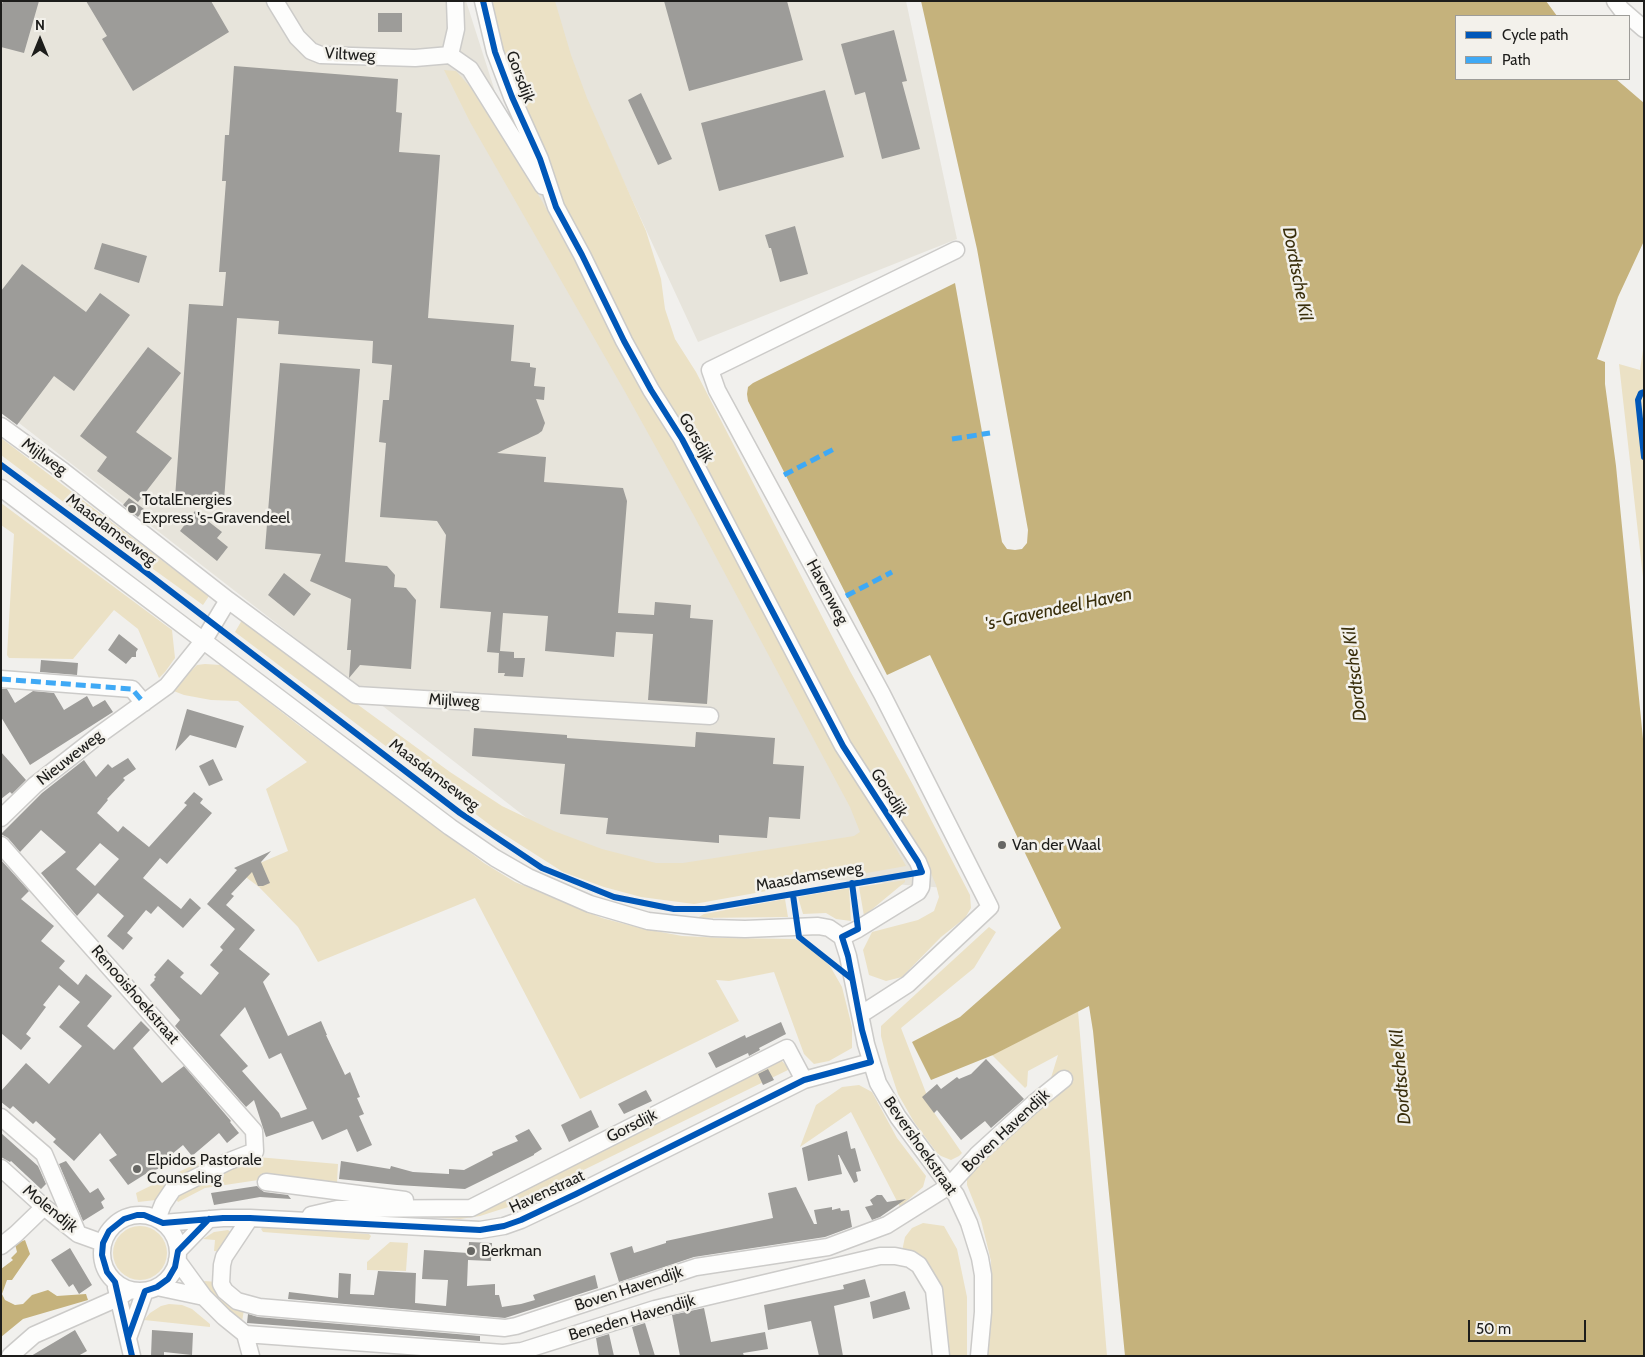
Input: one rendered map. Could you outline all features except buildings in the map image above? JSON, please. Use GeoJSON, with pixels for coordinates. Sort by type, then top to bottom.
{"type":"FeatureCollection","features":[{"type":"Feature","properties":{"kind":"street","name":"Viltweg"},"geometry":{"type":"LineString","coordinates":[[275,1],[297,37],[311,51],[321,55],[415,58],[450,55]]}},
{"type":"Feature","properties":{"kind":"street"},"geometry":{"type":"LineString","coordinates":[[450,55],[456,29],[455,1]]}},
{"type":"Feature","properties":{"kind":"street","name":"Gorsdijk"},"geometry":{"type":"LineString","coordinates":[[483,1],[495,52],[512,97],[540,159],[556,207]]}},
{"type":"Feature","properties":{"kind":"street"},"geometry":{"type":"LineString","coordinates":[[1615,1],[1628,15]]}},
{"type":"Feature","properties":{"kind":"street"},"geometry":{"type":"LineString","coordinates":[[1630,17],[1644,29]]}},
{"type":"Feature","properties":{"kind":"street","name":"Gorsdijk"},"geometry":{"type":"LineString","coordinates":[[450,55],[470,69],[556,207],[624,341],[651,390],[682,439],[843,746],[918,862],[922,872],[921,887],[918,892],[872,921],[842,936]]}},
{"type":"Feature","properties":{"kind":"street","name":"Havenweg"},"geometry":{"type":"LineString","coordinates":[[860,1015],[908,984],[990,907],[882,694],[717,390],[710,370],[956,250]]}},
{"type":"Feature","properties":{"kind":"street","name":"Mijlweg"},"geometry":{"type":"LineString","coordinates":[[1,426],[63,470],[228,600],[356,695],[710,716]]}},
{"type":"Feature","properties":{"kind":"street","name":"Maasdamseweg"},"geometry":{"type":"LineString","coordinates":[[1,488],[450,827],[495,858],[541,883],[590,904],[648,921],[712,928],[745,929],[818,926],[829,928],[842,936]]}},
{"type":"Feature","properties":{"kind":"street"},"geometry":{"type":"LineString","coordinates":[[204,640],[228,600]]}},
{"type":"Feature","properties":{"kind":"street","name":"Nieuweweg"},"geometry":{"type":"LineString","coordinates":[[1,818],[35,785],[170,683],[204,640]]}},
{"type":"Feature","properties":{"kind":"street"},"geometry":{"type":"LineString","coordinates":[[1,679],[132,689],[144,703]]}},
{"type":"Feature","properties":{"kind":"street","name":"Renooishoekstraat"},"geometry":{"type":"LineString","coordinates":[[1,845],[254,1131],[255,1151],[227,1162],[173,1190],[163,1204],[160,1221]]}},
{"type":"Feature","properties":{"kind":"street","name":"Bevershoekstraat"},"geometry":{"type":"LineString","coordinates":[[842,936],[871,1062],[878,1082],[889,1104],[956,1195],[969,1222],[980,1258],[984,1297],[979,1356]]}},
{"type":"Feature","properties":{"kind":"street","name":"Gorsdijk"},"geometry":{"type":"LineString","coordinates":[[292,1220],[337,1210],[471,1208],[787,1048],[804,1080]]}},
{"type":"Feature","properties":{"kind":"street","name":"Havenstraat"},"geometry":{"type":"LineString","coordinates":[[160,1221],[250,1218],[480,1230],[504,1226],[521,1220],[804,1080],[871,1062]]}},
{"type":"Feature","properties":{"kind":"street","name":"Boven Havendijk"},"geometry":{"type":"LineString","coordinates":[[250,1218],[224,1257],[222,1265],[221,1284],[237,1301],[258,1307],[506,1328],[696,1267],[828,1247],[887,1225],[949,1186],[977,1155],[1033,1104],[1064,1079]]}},
{"type":"Feature","properties":{"kind":"street"},"geometry":{"type":"LineString","coordinates":[[1,1117],[44,1154],[78,1234]]}},
{"type":"Feature","properties":{"kind":"street","name":"Molendijk"},"geometry":{"type":"LineString","coordinates":[[1,1168],[44,1207],[78,1234],[104,1243]]}},
{"type":"Feature","properties":{"kind":"street"},"geometry":{"type":"LineString","coordinates":[[266,1182],[471,1208]]}},
{"type":"Feature","properties":{"kind":"street"},"geometry":{"type":"LineString","coordinates":[[1,1246],[44,1207]]}},
{"type":"Feature","properties":{"kind":"street"},"geometry":{"type":"LineString","coordinates":[[204,1297],[133,1289],[105,1267],[102,1255],[104,1243],[114,1226],[124,1219],[138,1215],[160,1221],[174,1235],[178,1256],[204,1297],[245,1334],[251,1356]]}},
{"type":"Feature","properties":{"kind":"street"},"geometry":{"type":"LineString","coordinates":[[10,1356],[34,1335],[133,1289],[163,1284],[172,1274],[178,1256],[209,1219]]}},
{"type":"Feature","properties":{"kind":"street","name":"Beneden Havendijk"},"geometry":{"type":"LineString","coordinates":[[245,1334],[419,1351],[523,1353],[655,1309],[880,1256],[895,1256],[910,1260],[919,1265],[934,1290],[941,1356]]}},
{"type":"Feature","properties":{"kind":"street"},"geometry":{"type":"LineString","coordinates":[[132,1356],[128,1338],[133,1289]]}},
{"type":"Feature","properties":{"kind":"street"},"geometry":{"type":"LineString","coordinates":[[128,1338],[133,1289]]}},
{"type":"Feature","properties":{"kind":"shaded area"},"geometry":{"type":"Polygon","coordinates":[[[1,1],[466,1],[499,104],[960,889],[582,861],[1,409],[1,1]]]}},
{"type":"Feature","properties":{"kind":"shaded area"},"geometry":{"type":"Polygon","coordinates":[[[490,1],[555,1],[571,55],[587,98],[646,231],[661,279],[665,309],[675,339],[696,372],[850,671],[913,785],[970,895],[971,908],[965,918],[941,937],[902,977],[886,981],[869,975],[863,950],[872,932],[918,920],[934,911],[939,897],[936,885],[930,871],[889,809],[821,691],[565,223],[510,81],[490,1]]]}},
{"type":"Feature","properties":{"kind":"shaded area"},"geometry":{"type":"Polygon","coordinates":[[[540,1],[906,1],[957,239],[698,342],[540,1]]]}},
{"type":"Feature","properties":{"kind":"shaded area"},"geometry":{"type":"Polygon","coordinates":[[[444,70],[456,71],[471,88],[542,201],[856,778],[906,866],[694,904],[641,897],[604,887],[563,872],[494,828],[235,632],[242,620],[450,772],[502,806],[554,831],[602,849],[656,863],[683,863],[854,836],[860,832],[850,807],[693,514],[470,122],[444,70]]]}},
{"type":"Feature","properties":{"kind":"shaded area"},"geometry":{"type":"Polygon","coordinates":[[[1644,343],[1644,586],[1619,364],[1640,370],[1644,343]]]}},
{"type":"Feature","properties":{"kind":"shaded area"},"geometry":{"type":"Polygon","coordinates":[[[1,438],[209,596],[203,605],[1,455],[1,438]]]}},
{"type":"Feature","properties":{"kind":"shaded area"},"geometry":{"type":"Polygon","coordinates":[[[1,503],[172,630],[175,658],[159,678],[138,629],[114,610],[73,659],[9,658],[7,655],[14,534],[1,525],[1,503]]]}},
{"type":"Feature","properties":{"kind":"shaded area"},"geometry":{"type":"Polygon","coordinates":[[[197,665],[221,665],[484,863],[515,882],[602,918],[640,928],[682,936],[795,939],[814,950],[830,966],[842,987],[852,1027],[852,1048],[829,1061],[814,1064],[804,1054],[774,972],[729,981],[716,980],[739,1021],[580,1099],[475,898],[318,962],[298,927],[259,887],[239,872],[288,851],[266,789],[307,762],[238,701],[211,700],[184,695],[171,690],[197,665]]]}},
{"type":"Feature","properties":{"kind":"shaded area"},"geometry":{"type":"Polygon","coordinates":[[[905,880],[905,882],[864,916],[859,887],[905,880]]]}},
{"type":"Feature","properties":{"kind":"shaded area"},"geometry":{"type":"Polygon","coordinates":[[[849,888],[851,921],[836,919],[826,913],[803,914],[798,897],[849,888]]]}},
{"type":"Feature","properties":{"kind":"shaded area"},"geometry":{"type":"Polygon","coordinates":[[[785,899],[788,917],[697,918],[704,914],[785,899]]]}},
{"type":"Feature","properties":{"kind":"shaded area"},"geometry":{"type":"Polygon","coordinates":[[[989,927],[996,932],[974,968],[901,1028],[933,1111],[962,1153],[951,1160],[937,1153],[914,1122],[898,1094],[881,1036],[881,1026],[989,927]]]}},
{"type":"Feature","properties":{"kind":"shaded area"},"geometry":{"type":"Polygon","coordinates":[[[1078,1011],[1107,1356],[987,1356],[992,1304],[991,1261],[981,1220],[967,1185],[967,1174],[988,1155],[1050,1081],[1058,1055],[1028,1071],[1027,1086],[1025,1088],[992,1055],[1078,1011]]]}},
{"type":"Feature","properties":{"kind":"shaded area"},"geometry":{"type":"Polygon","coordinates":[[[780,1059],[790,1069],[508,1207],[480,1216],[460,1219],[407,1215],[460,1207],[780,1059]]]}},
{"type":"Feature","properties":{"kind":"shaded area"},"geometry":{"type":"Polygon","coordinates":[[[859,1085],[872,1092],[897,1138],[926,1176],[923,1187],[900,1207],[851,1112],[800,1147],[816,1105],[842,1087],[859,1085]]]}},
{"type":"Feature","properties":{"kind":"shaded area"},"geometry":{"type":"Polygon","coordinates":[[[224,1155],[156,1200],[138,1202],[136,1193],[195,1164],[224,1155]]]}},
{"type":"Feature","properties":{"kind":"shaded area"},"geometry":{"type":"Polygon","coordinates":[[[257,1157],[338,1164],[337,1183],[265,1179],[205,1188],[178,1202],[175,1198],[197,1182],[257,1157]]]}},
{"type":"Feature","properties":{"kind":"shaded area"},"geometry":{"type":"Polygon","coordinates":[[[923,1223],[944,1226],[957,1249],[967,1297],[967,1356],[943,1356],[938,1295],[902,1251],[905,1237],[912,1228],[923,1223]]]}},
{"type":"Feature","properties":{"kind":"shaded area"},"geometry":{"type":"Polygon","coordinates":[[[135,1226],[145,1226],[155,1230],[163,1238],[167,1253],[163,1268],[155,1276],[145,1280],[135,1280],[125,1276],[117,1268],[113,1258],[113,1248],[117,1238],[125,1230],[135,1226]]]}},
{"type":"Feature","properties":{"kind":"shaded area"},"geometry":{"type":"Polygon","coordinates":[[[263,1227],[369,1234],[371,1236],[369,1240],[263,1232],[261,1229],[263,1227]]]}},
{"type":"Feature","properties":{"kind":"shaded area"},"geometry":{"type":"Polygon","coordinates":[[[228,1230],[232,1233],[223,1252],[214,1251],[215,1240],[203,1239],[214,1232],[228,1230]]]}},
{"type":"Feature","properties":{"kind":"shaded area"},"geometry":{"type":"Polygon","coordinates":[[[390,1242],[408,1243],[406,1271],[367,1270],[367,1262],[390,1242]]]}},
{"type":"Feature","properties":{"kind":"shaded area"},"geometry":{"type":"Polygon","coordinates":[[[204,1281],[218,1282],[244,1310],[241,1327],[212,1296],[204,1281]]]}},
{"type":"Feature","properties":{"kind":"shaded area"},"geometry":{"type":"Polygon","coordinates":[[[169,1304],[182,1305],[192,1309],[210,1324],[210,1327],[144,1320],[150,1313],[161,1306],[169,1304]]]}},
{"type":"Feature","properties":{"kind":"water"},"geometry":{"type":"Polygon","coordinates":[[[921,1],[1546,1],[1556,15],[1455,15],[1455,80],[1617,80],[1644,103],[1644,241],[1618,297],[1597,359],[1605,362],[1605,384],[1616,466],[1644,749],[1644,1356],[1125,1356],[1089,1006],[993,1055],[931,1080],[912,1042],[960,1017],[1061,928],[930,655],[887,675],[748,401],[747,394],[748,387],[753,383],[955,283],[1002,542],[1007,549],[1022,549],[1027,543],[1028,530],[977,249],[921,1]]]}},
{"type":"Feature","properties":{"kind":"water"},"geometry":{"type":"Polygon","coordinates":[[[25,1240],[30,1254],[12,1280],[7,1280],[2,1294],[5,1300],[15,1305],[23,1304],[32,1295],[48,1290],[57,1296],[86,1294],[88,1300],[23,1319],[1,1337],[1,1269],[13,1260],[11,1258],[17,1252],[15,1244],[25,1240]]]}},
{"type":"Feature","properties":{"kind":"marked path"},"geometry":{"type":"LineString","coordinates":[[952,439],[990,433]]}},
{"type":"Feature","properties":{"kind":"marked path"},"geometry":{"type":"LineString","coordinates":[[784,475],[834,449]]}},
{"type":"Feature","properties":{"kind":"marked path"},"geometry":{"type":"LineString","coordinates":[[846,596],[892,572]]}},
{"type":"Feature","properties":{"kind":"marked path"},"geometry":{"type":"LineString","coordinates":[[1,679],[132,689],[144,703]]}},
{"type":"Feature","properties":{"kind":"cycle path"},"geometry":{"type":"LineString","coordinates":[[1,465],[139,567],[460,813],[542,868],[614,897],[674,909],[705,909],[922,872],[918,862],[843,746],[682,439],[651,390],[624,341],[556,207],[540,159],[512,97],[495,52],[483,1]]}},
{"type":"Feature","properties":{"kind":"cycle path"},"geometry":{"type":"LineString","coordinates":[[1644,392],[1641,393],[1638,400],[1644,457]]}},
{"type":"Feature","properties":{"kind":"cycle path"},"geometry":{"type":"LineString","coordinates":[[132,1356],[115,1282],[107,1272],[102,1255],[103,1243],[109,1231],[124,1219],[144,1215],[163,1223],[223,1218],[250,1218],[480,1230],[504,1226],[576,1194],[804,1080],[871,1062],[862,1030],[848,956],[842,937],[858,929],[852,883]]}},
{"type":"Feature","properties":{"kind":"cycle path"},"geometry":{"type":"LineString","coordinates":[[793,895],[799,937],[852,979]]}},
{"type":"Feature","properties":{"kind":"cycle path"},"geometry":{"type":"LineString","coordinates":[[128,1338],[145,1291],[157,1287],[168,1279],[175,1267],[178,1251],[209,1219]]}},
{"type":"Feature","properties":{"kind":"place","name":"TotalEnergies Express 's-Gravendeel"},"geometry":{"type":"Point","coordinates":[132,509]}},
{"type":"Feature","properties":{"kind":"place","name":"Van der Waal"},"geometry":{"type":"Point","coordinates":[1002,845]}},
{"type":"Feature","properties":{"kind":"place","name":"Elpidos Pastorale Counseling"},"geometry":{"type":"Point","coordinates":[137,1169]}},
{"type":"Feature","properties":{"kind":"place","name":"Berkman"},"geometry":{"type":"Point","coordinates":[471,1251]}},
{"type":"Feature","properties":{"kind":"water label","name":"Dordtsche Kil"},"geometry":{"type":"Point","coordinates":[1297,274]}},
{"type":"Feature","properties":{"kind":"water label","name":"'s-Gravendeel Haven"},"geometry":{"type":"Point","coordinates":[1059,609]}},
{"type":"Feature","properties":{"kind":"water label","name":"Dordtsche Kil"},"geometry":{"type":"Point","coordinates":[1355,674]}},
{"type":"Feature","properties":{"kind":"water label","name":"Dordtsche Kil"},"geometry":{"type":"Point","coordinates":[1401,1077]}}]}
